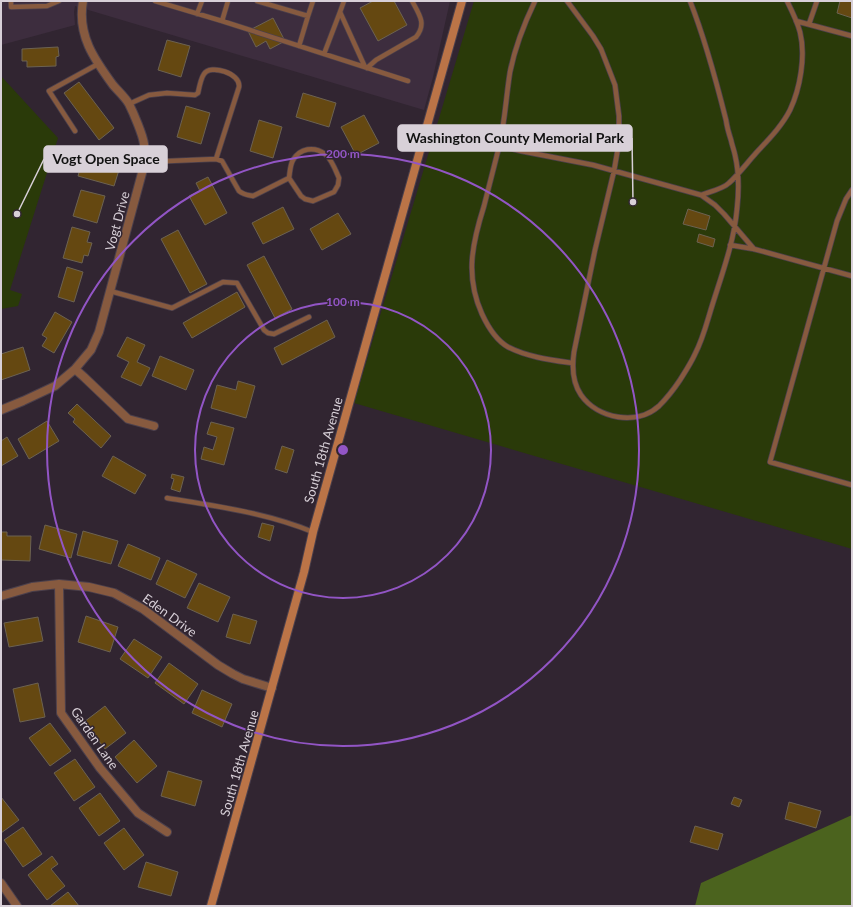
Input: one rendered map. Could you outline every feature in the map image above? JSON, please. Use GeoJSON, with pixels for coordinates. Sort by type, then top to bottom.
{"type":"FeatureCollection","features":[{"type":"Feature","properties":{"kind":"street","name":"Vogt Drive"},"geometry":{"type":"LineString","coordinates":[[1,410],[55,386],[75,369],[91,350],[99,332],[145,162],[144,143],[129,104],[98,64],[89,48],[82,22],[83,1]]}},
{"type":"Feature","properties":{"kind":"street","name":"South 18th Avenue"},"geometry":{"type":"LineString","coordinates":[[211,906],[304,572],[313,532],[462,1]]}},
{"type":"Feature","properties":{"kind":"street"},"geometry":{"type":"LineString","coordinates":[[75,369],[128,419],[154,426]]}},
{"type":"Feature","properties":{"kind":"street","name":"Eden Drive"},"geometry":{"type":"LineString","coordinates":[[1,596],[32,587],[59,584],[89,587],[114,594],[143,609],[218,665],[233,674],[243,679],[272,688]]}},
{"type":"Feature","properties":{"kind":"street","name":"Garden Lane"},"geometry":{"type":"LineString","coordinates":[[59,584],[61,713],[100,768],[138,813],[167,832]]}},
{"type":"Feature","properties":{"kind":"street"},"geometry":{"type":"LineString","coordinates":[[1,883],[17,906]]}},
{"type":"Feature","properties":{"kind":"lane"},"geometry":{"type":"LineString","coordinates":[[11,1],[11,7],[47,6],[59,1]]}},
{"type":"Feature","properties":{"kind":"lane"},"geometry":{"type":"LineString","coordinates":[[155,1],[408,81]]}},
{"type":"Feature","properties":{"kind":"lane"},"geometry":{"type":"LineString","coordinates":[[197,14],[202,1]]}},
{"type":"Feature","properties":{"kind":"lane"},"geometry":{"type":"LineString","coordinates":[[222,21],[228,1]]}},
{"type":"Feature","properties":{"kind":"lane"},"geometry":{"type":"LineString","coordinates":[[257,1],[308,16]]}},
{"type":"Feature","properties":{"kind":"lane"},"geometry":{"type":"LineString","coordinates":[[299,46],[313,1]]}},
{"type":"Feature","properties":{"kind":"lane"},"geometry":{"type":"LineString","coordinates":[[324,54],[344,1]]}},
{"type":"Feature","properties":{"kind":"lane"},"geometry":{"type":"LineString","coordinates":[[366,68],[376,60],[416,38],[420,33],[422,23],[412,1]]}},
{"type":"Feature","properties":{"kind":"lane"},"geometry":{"type":"LineString","coordinates":[[535,1],[524,25],[514,58],[499,146],[474,239],[471,274],[476,300],[485,321],[500,341],[519,352],[541,358],[572,363]]}},
{"type":"Feature","properties":{"kind":"lane"},"geometry":{"type":"LineString","coordinates":[[567,1],[601,49],[615,85],[619,116],[619,142],[572,363],[573,374],[580,394],[588,403],[609,415],[620,417],[639,416],[658,407],[679,382],[700,345],[735,226],[738,192],[738,174],[735,155],[720,93],[690,1]]}},
{"type":"Feature","properties":{"kind":"lane"},"geometry":{"type":"LineString","coordinates":[[701,195],[714,191],[728,184],[771,137],[790,111],[802,72],[803,56],[800,34],[794,13],[787,1]]}},
{"type":"Feature","properties":{"kind":"lane"},"geometry":{"type":"LineString","coordinates":[[809,24],[817,1]]}},
{"type":"Feature","properties":{"kind":"lane"},"geometry":{"type":"LineString","coordinates":[[340,12],[366,68]]}},
{"type":"Feature","properties":{"kind":"lane"},"geometry":{"type":"LineString","coordinates":[[796,21],[852,36]]}},
{"type":"Feature","properties":{"kind":"lane"},"geometry":{"type":"LineString","coordinates":[[75,131],[49,91],[98,64]]}},
{"type":"Feature","properties":{"kind":"lane"},"geometry":{"type":"LineString","coordinates":[[129,104],[149,95],[167,93],[198,93],[204,73],[213,69],[231,74],[240,83],[216,159]]}},
{"type":"Feature","properties":{"kind":"lane"},"geometry":{"type":"LineString","coordinates":[[425,130],[450,134],[521,151],[614,170],[701,195],[715,205],[754,248]]}},
{"type":"Feature","properties":{"kind":"lane"},"geometry":{"type":"LineString","coordinates":[[304,149],[312,149],[320,151],[329,157],[340,178],[334,192],[313,201],[305,199],[301,196],[289,178],[292,160],[300,151],[304,149]]}},
{"type":"Feature","properties":{"kind":"lane"},"geometry":{"type":"LineString","coordinates":[[67,165],[72,154],[104,153],[145,162],[216,159],[222,161],[239,192],[253,196],[289,178]]}},
{"type":"Feature","properties":{"kind":"lane"},"geometry":{"type":"LineString","coordinates":[[852,190],[846,199],[837,221],[770,462],[852,485]]}},
{"type":"Feature","properties":{"kind":"lane"},"geometry":{"type":"LineString","coordinates":[[730,245],[754,248],[852,276]]}},
{"type":"Feature","properties":{"kind":"lane"},"geometry":{"type":"LineString","coordinates":[[110,291],[172,308],[223,282],[230,282],[237,284],[264,330],[268,333],[274,334],[310,317]]}},
{"type":"Feature","properties":{"kind":"lane"},"geometry":{"type":"LineString","coordinates":[[167,498],[248,512],[313,532]]}},
{"type":"Feature","properties":{"kind":"shaded area"},"geometry":{"type":"Polygon","coordinates":[[[1,1],[450,1],[424,110],[75,6],[75,25],[1,45],[1,1]]]}},
{"type":"Feature","properties":{"kind":"green space"},"geometry":{"type":"Polygon","coordinates":[[[474,1],[852,1],[852,549],[354,403],[474,1]]]}},
{"type":"Feature","properties":{"kind":"green space"},"geometry":{"type":"Polygon","coordinates":[[[1,76],[58,138],[10,290],[22,294],[18,306],[1,309],[1,76]]]}},
{"type":"Feature","properties":{"kind":"green space"},"geometry":{"type":"Polygon","coordinates":[[[852,815],[852,906],[695,906],[701,883],[852,815]]]}},
{"type":"Feature","properties":{"kind":"building"},"geometry":{"type":"Polygon","coordinates":[[[373,1],[394,1],[407,25],[378,41],[360,8],[373,1]]]}},
{"type":"Feature","properties":{"kind":"building"},"geometry":{"type":"Polygon","coordinates":[[[840,1],[852,1],[852,18],[837,13],[840,1]]]}},
{"type":"Feature","properties":{"kind":"building"},"geometry":{"type":"Polygon","coordinates":[[[273,18],[285,41],[270,49],[266,41],[256,47],[248,31],[273,18]]]}},
{"type":"Feature","properties":{"kind":"building"},"geometry":{"type":"Polygon","coordinates":[[[167,40],[190,46],[181,77],[158,70],[167,40]]]}},
{"type":"Feature","properties":{"kind":"building"},"geometry":{"type":"Polygon","coordinates":[[[58,47],[59,56],[56,57],[56,66],[27,67],[27,61],[22,61],[22,49],[58,47]]]}},
{"type":"Feature","properties":{"kind":"building"},"geometry":{"type":"Polygon","coordinates":[[[79,82],[114,128],[99,140],[64,93],[79,82]]]}},
{"type":"Feature","properties":{"kind":"building"},"geometry":{"type":"Polygon","coordinates":[[[303,93],[336,103],[329,127],[296,117],[303,93]]]}},
{"type":"Feature","properties":{"kind":"building"},"geometry":{"type":"Polygon","coordinates":[[[186,106],[210,113],[201,144],[177,137],[186,106]]]}},
{"type":"Feature","properties":{"kind":"building"},"geometry":{"type":"Polygon","coordinates":[[[364,115],[379,143],[356,155],[341,127],[364,115]]]}},
{"type":"Feature","properties":{"kind":"building"},"geometry":{"type":"Polygon","coordinates":[[[259,120],[282,127],[273,158],[250,151],[259,120]]]}},
{"type":"Feature","properties":{"kind":"building"},"geometry":{"type":"Polygon","coordinates":[[[104,157],[117,161],[114,169],[119,170],[114,186],[78,176],[83,158],[102,164],[104,157]]]}},
{"type":"Feature","properties":{"kind":"building"},"geometry":{"type":"Polygon","coordinates":[[[208,177],[227,213],[205,225],[189,196],[200,191],[196,183],[208,177]]]}},
{"type":"Feature","properties":{"kind":"building"},"geometry":{"type":"Polygon","coordinates":[[[81,190],[105,196],[97,223],[73,216],[81,190]]]}},
{"type":"Feature","properties":{"kind":"building"},"geometry":{"type":"Polygon","coordinates":[[[283,207],[294,229],[263,244],[252,223],[283,207]]]}},
{"type":"Feature","properties":{"kind":"building"},"geometry":{"type":"Polygon","coordinates":[[[688,209],[710,216],[706,230],[683,224],[688,209]]]}},
{"type":"Feature","properties":{"kind":"building"},"geometry":{"type":"Polygon","coordinates":[[[338,213],[351,234],[322,250],[310,229],[338,213]]]}},
{"type":"Feature","properties":{"kind":"building"},"geometry":{"type":"Polygon","coordinates":[[[72,227],[90,232],[87,242],[92,243],[88,256],[84,255],[82,263],[63,258],[72,227]]]}},
{"type":"Feature","properties":{"kind":"building"},"geometry":{"type":"Polygon","coordinates":[[[178,230],[207,284],[190,293],[161,239],[178,230]]]}},
{"type":"Feature","properties":{"kind":"building"},"geometry":{"type":"Polygon","coordinates":[[[699,234],[715,239],[713,247],[697,242],[699,234]]]}},
{"type":"Feature","properties":{"kind":"building"},"geometry":{"type":"Polygon","coordinates":[[[264,256],[292,309],[275,318],[247,265],[264,256]]]}},
{"type":"Feature","properties":{"kind":"building"},"geometry":{"type":"Polygon","coordinates":[[[67,267],[83,272],[74,302],[58,297],[67,267]]]}},
{"type":"Feature","properties":{"kind":"building"},"geometry":{"type":"Polygon","coordinates":[[[237,292],[245,307],[192,338],[183,323],[237,292]]]}},
{"type":"Feature","properties":{"kind":"building"},"geometry":{"type":"Polygon","coordinates":[[[55,312],[72,322],[54,353],[42,346],[47,338],[42,335],[55,312]]]}},
{"type":"Feature","properties":{"kind":"building"},"geometry":{"type":"Polygon","coordinates":[[[327,320],[335,337],[282,365],[274,348],[327,320]]]}},
{"type":"Feature","properties":{"kind":"building"},"geometry":{"type":"Polygon","coordinates":[[[127,337],[145,345],[137,362],[150,368],[141,386],[121,377],[129,362],[117,356],[127,337]]]}},
{"type":"Feature","properties":{"kind":"building"},"geometry":{"type":"Polygon","coordinates":[[[23,347],[30,370],[1,380],[1,354],[23,347]]]}},
{"type":"Feature","properties":{"kind":"building"},"geometry":{"type":"Polygon","coordinates":[[[160,356],[194,370],[186,390],[152,376],[160,356]]]}},
{"type":"Feature","properties":{"kind":"building"},"geometry":{"type":"Polygon","coordinates":[[[238,381],[255,386],[246,418],[211,408],[217,385],[236,390],[238,381]]]}},
{"type":"Feature","properties":{"kind":"building"},"geometry":{"type":"Polygon","coordinates":[[[77,404],[111,436],[101,448],[73,422],[75,419],[68,413],[77,404]]]}},
{"type":"Feature","properties":{"kind":"building"},"geometry":{"type":"Polygon","coordinates":[[[47,421],[59,441],[29,459],[18,439],[47,421]]]}},
{"type":"Feature","properties":{"kind":"building"},"geometry":{"type":"Polygon","coordinates":[[[211,422],[234,428],[224,465],[201,459],[204,447],[213,450],[217,437],[207,434],[211,422]]]}},
{"type":"Feature","properties":{"kind":"building"},"geometry":{"type":"Polygon","coordinates":[[[7,437],[18,456],[1,466],[1,441],[7,437]]]}},
{"type":"Feature","properties":{"kind":"building"},"geometry":{"type":"Polygon","coordinates":[[[282,446],[294,450],[287,473],[275,469],[282,446]]]}},
{"type":"Feature","properties":{"kind":"building"},"geometry":{"type":"Polygon","coordinates":[[[113,456],[146,475],[135,494],[102,476],[113,456]]]}},
{"type":"Feature","properties":{"kind":"building"},"geometry":{"type":"Polygon","coordinates":[[[172,474],[184,477],[180,492],[171,489],[174,479],[171,478],[172,474]]]}},
{"type":"Feature","properties":{"kind":"building"},"geometry":{"type":"Polygon","coordinates":[[[262,523],[274,526],[270,541],[258,537],[262,523]]]}},
{"type":"Feature","properties":{"kind":"building"},"geometry":{"type":"Polygon","coordinates":[[[45,525],[77,534],[71,558],[39,549],[45,525]]]}},
{"type":"Feature","properties":{"kind":"building"},"geometry":{"type":"Polygon","coordinates":[[[83,531],[118,541],[111,564],[77,555],[83,531]]]}},
{"type":"Feature","properties":{"kind":"building"},"geometry":{"type":"Polygon","coordinates":[[[1,532],[7,532],[7,536],[31,536],[30,561],[1,560],[1,532]]]}},
{"type":"Feature","properties":{"kind":"building"},"geometry":{"type":"Polygon","coordinates":[[[128,544],[160,558],[151,580],[118,566],[128,544]]]}},
{"type":"Feature","properties":{"kind":"building"},"geometry":{"type":"Polygon","coordinates":[[[167,560],[197,574],[185,598],[156,584],[167,560]]]}},
{"type":"Feature","properties":{"kind":"building"},"geometry":{"type":"Polygon","coordinates":[[[199,583],[230,597],[218,622],[187,608],[199,583]]]}},
{"type":"Feature","properties":{"kind":"building"},"geometry":{"type":"Polygon","coordinates":[[[233,614],[257,621],[250,644],[226,637],[233,614]]]}},
{"type":"Feature","properties":{"kind":"building"},"geometry":{"type":"Polygon","coordinates":[[[86,616],[118,627],[110,652],[78,642],[86,616]]]}},
{"type":"Feature","properties":{"kind":"building"},"geometry":{"type":"Polygon","coordinates":[[[38,617],[43,641],[9,647],[4,623],[38,617]]]}},
{"type":"Feature","properties":{"kind":"building"},"geometry":{"type":"Polygon","coordinates":[[[134,639],[162,657],[148,678],[120,659],[134,639]]]}},
{"type":"Feature","properties":{"kind":"building"},"geometry":{"type":"Polygon","coordinates":[[[169,663],[198,684],[184,704],[155,683],[169,663]]]}},
{"type":"Feature","properties":{"kind":"building"},"geometry":{"type":"Polygon","coordinates":[[[38,683],[45,717],[20,722],[13,689],[38,683]]]}},
{"type":"Feature","properties":{"kind":"building"},"geometry":{"type":"Polygon","coordinates":[[[202,690],[232,704],[222,727],[192,713],[202,690]]]}},
{"type":"Feature","properties":{"kind":"building"},"geometry":{"type":"Polygon","coordinates":[[[105,706],[126,733],[105,749],[84,722],[105,706]]]}},
{"type":"Feature","properties":{"kind":"building"},"geometry":{"type":"Polygon","coordinates":[[[50,723],[71,751],[50,766],[29,738],[50,723]]]}},
{"type":"Feature","properties":{"kind":"building"},"geometry":{"type":"Polygon","coordinates":[[[134,740],[157,766],[137,783],[115,757],[134,740]]]}},
{"type":"Feature","properties":{"kind":"building"},"geometry":{"type":"Polygon","coordinates":[[[75,759],[95,787],[74,801],[54,773],[75,759]]]}},
{"type":"Feature","properties":{"kind":"building"},"geometry":{"type":"Polygon","coordinates":[[[168,771],[202,781],[195,806],[161,796],[168,771]]]}},
{"type":"Feature","properties":{"kind":"building"},"geometry":{"type":"Polygon","coordinates":[[[100,793],[120,821],[99,836],[79,808],[100,793]]]}},
{"type":"Feature","properties":{"kind":"building"},"geometry":{"type":"Polygon","coordinates":[[[1,797],[19,820],[1,833],[1,797]]]}},
{"type":"Feature","properties":{"kind":"building"},"geometry":{"type":"Polygon","coordinates":[[[734,797],[742,800],[739,807],[731,804],[734,797]]]}},
{"type":"Feature","properties":{"kind":"building"},"geometry":{"type":"Polygon","coordinates":[[[789,802],[821,811],[816,828],[785,819],[789,802]]]}},
{"type":"Feature","properties":{"kind":"building"},"geometry":{"type":"Polygon","coordinates":[[[695,826],[723,834],[718,850],[690,842],[695,826]]]}},
{"type":"Feature","properties":{"kind":"building"},"geometry":{"type":"Polygon","coordinates":[[[23,827],[42,854],[23,867],[4,840],[23,827]]]}},
{"type":"Feature","properties":{"kind":"building"},"geometry":{"type":"Polygon","coordinates":[[[124,828],[144,855],[124,870],[104,843],[124,828]]]}},
{"type":"Feature","properties":{"kind":"building"},"geometry":{"type":"Polygon","coordinates":[[[52,856],[58,864],[51,869],[65,886],[47,900],[28,875],[52,856]]]}},
{"type":"Feature","properties":{"kind":"building"},"geometry":{"type":"Polygon","coordinates":[[[146,862],[178,872],[171,896],[138,887],[146,862]]]}},
{"type":"Feature","properties":{"kind":"building"},"geometry":{"type":"Polygon","coordinates":[[[68,892],[79,906],[50,906],[68,892]]]}},
{"type":"Feature","properties":{"kind":"place","name":"Washington County Memorial Park"},"geometry":{"type":"Point","coordinates":[633,202]}},
{"type":"Feature","properties":{"kind":"place","name":"Vogt Open Space"},"geometry":{"type":"Point","coordinates":[17,214]}}]}
